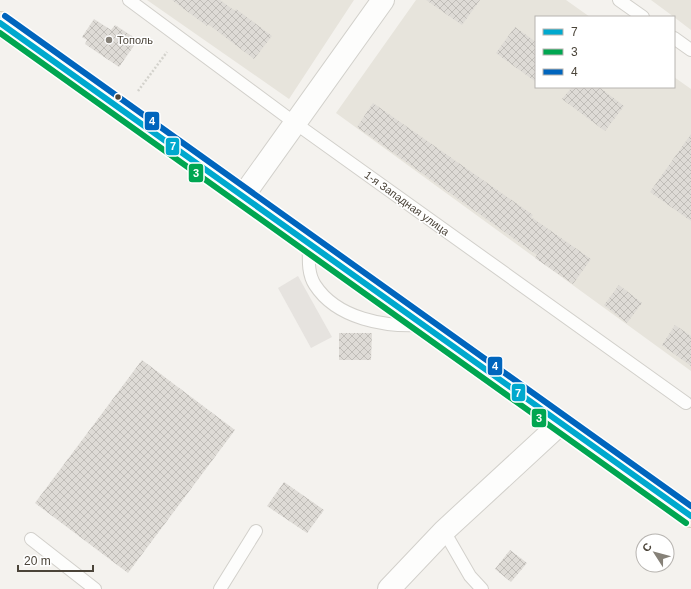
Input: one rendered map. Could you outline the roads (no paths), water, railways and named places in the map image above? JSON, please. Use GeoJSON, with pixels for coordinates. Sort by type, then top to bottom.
{"type":"FeatureCollection","features":[{"type":"Feature","properties":{"kind":"main road"},"geometry":{"type":"LineString","coordinates":[[0,23],[691,516]]}},
{"type":"Feature","properties":{"kind":"street"},"geometry":{"type":"LineString","coordinates":[[243,196],[382,0]]}},
{"type":"Feature","properties":{"kind":"street"},"geometry":{"type":"LineString","coordinates":[[389,589],[444,531],[560,424]]}},
{"type":"Feature","properties":{"kind":"lane","name":"1-я Западная улица"},"geometry":{"type":"LineString","coordinates":[[129,0],[295,123],[686,403]]}},
{"type":"Feature","properties":{"kind":"lane"},"geometry":{"type":"LineString","coordinates":[[618,0],[642,16]]}},
{"type":"Feature","properties":{"kind":"lane"},"geometry":{"type":"LineString","coordinates":[[675,39],[691,50]]}},
{"type":"Feature","properties":{"kind":"lane"},"geometry":{"type":"LineString","coordinates":[[309,243],[309,267],[315,285],[330,301],[346,312],[377,323],[402,326],[424,325]]}},
{"type":"Feature","properties":{"kind":"lane"},"geometry":{"type":"LineString","coordinates":[[220,589],[256,531]]}},
{"type":"Feature","properties":{"kind":"lane"},"geometry":{"type":"LineString","coordinates":[[444,531],[470,576],[482,589]]}},
{"type":"Feature","properties":{"kind":"lane"},"geometry":{"type":"LineString","coordinates":[[31,539],[95,589]]}},
{"type":"Feature","properties":{"kind":"place","name":"Тополь"},"geometry":{"type":"Point","coordinates":[109,40]}}]}
